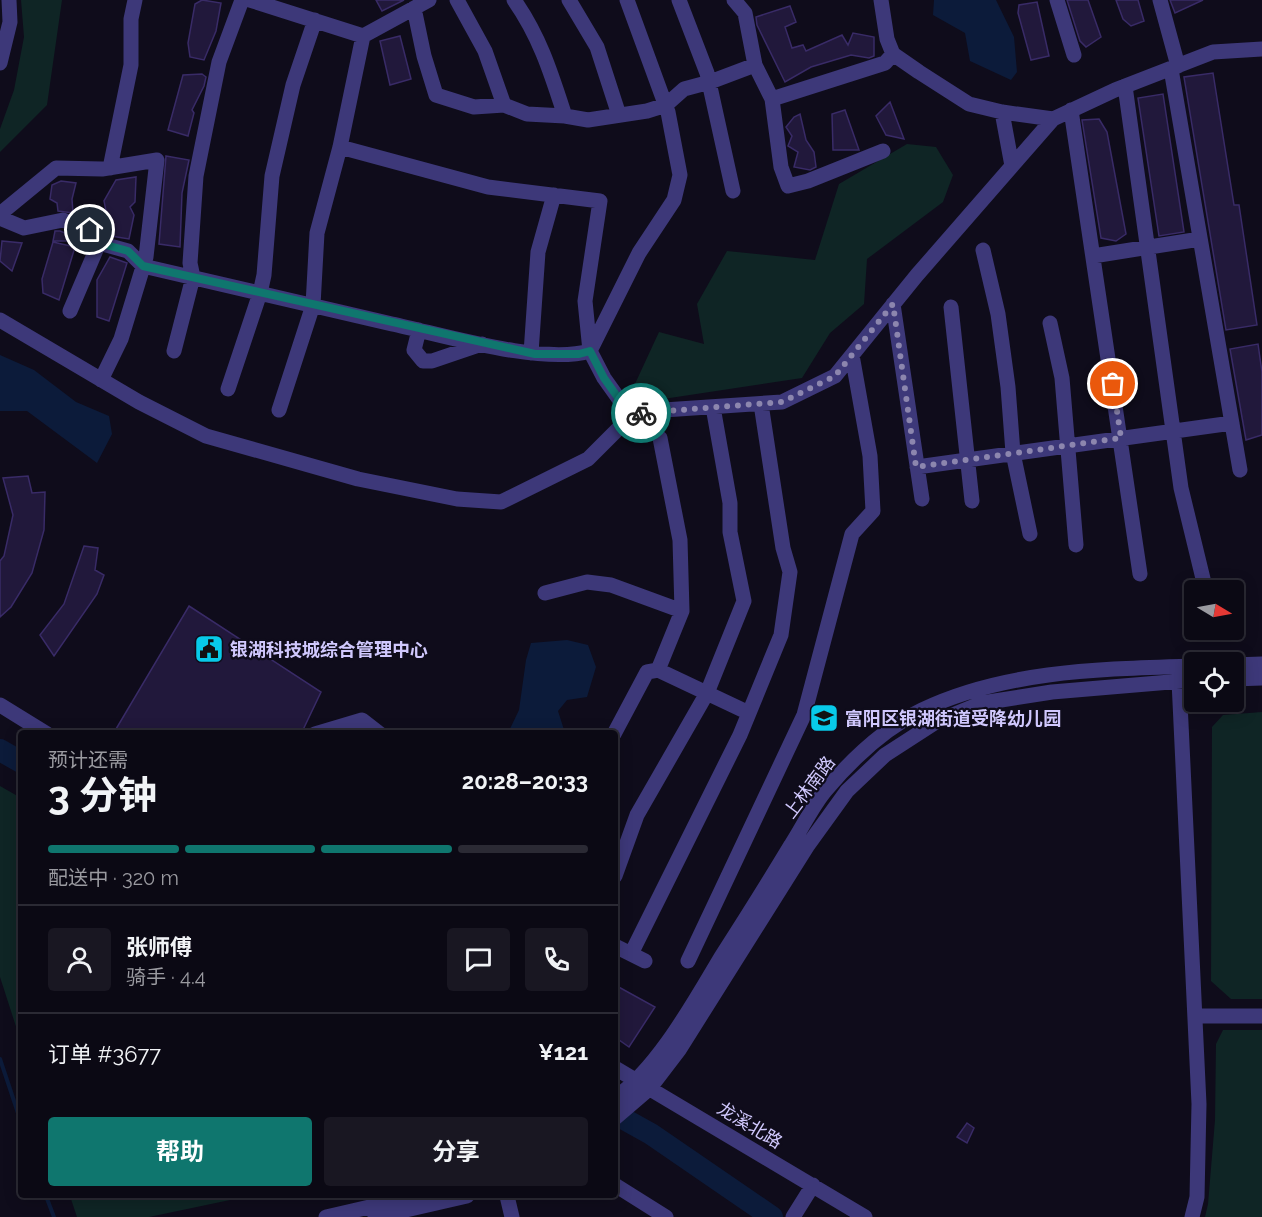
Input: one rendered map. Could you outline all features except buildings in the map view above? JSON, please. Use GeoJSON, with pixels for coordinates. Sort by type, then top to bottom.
{"type":"FeatureCollection","features":[{"type":"Feature","properties":{"kind":"street"},"geometry":{"type":"LineString","coordinates":[[0,63],[10,22],[9,0]]}},
{"type":"Feature","properties":{"kind":"street"},"geometry":{"type":"LineString","coordinates":[[110,168],[131,65],[131,19],[135,0]]}},
{"type":"Feature","properties":{"kind":"street"},"geometry":{"type":"LineString","coordinates":[[174,351],[193,278],[190,263],[196,176],[219,62],[242,0]]}},
{"type":"Feature","properties":{"kind":"street"},"geometry":{"type":"LineString","coordinates":[[250,0],[363,36],[422,3],[424,57],[436,95],[474,107],[504,105],[527,114],[588,120],[666,105],[684,89],[755,65]]}},
{"type":"Feature","properties":{"kind":"street"},"geometry":{"type":"LineString","coordinates":[[457,0],[485,51],[504,105]]}},
{"type":"Feature","properties":{"kind":"street"},"geometry":{"type":"LineString","coordinates":[[514,0],[545,52],[565,116]]}},
{"type":"Feature","properties":{"kind":"street"},"geometry":{"type":"LineString","coordinates":[[569,0],[597,47],[619,115]]}},
{"type":"Feature","properties":{"kind":"street"},"geometry":{"type":"LineString","coordinates":[[101,380],[121,339],[143,266],[157,160],[110,168],[56,168],[0,216],[24,228],[63,220],[90,230],[99,243],[128,251],[143,266],[313,306],[531,353],[579,354],[590,351],[639,253],[674,200],[680,175],[666,105],[627,0]]}},
{"type":"Feature","properties":{"kind":"street"},"geometry":{"type":"LineString","coordinates":[[680,0],[710,82],[733,191]]}},
{"type":"Feature","properties":{"kind":"street"},"geometry":{"type":"LineString","coordinates":[[734,0],[745,13],[755,65],[772,99],[781,167],[788,186],[808,181],[883,151]]}},
{"type":"Feature","properties":{"kind":"street"},"geometry":{"type":"LineString","coordinates":[[881,0],[887,39],[893,54],[969,104],[1002,112],[1053,119]]}},
{"type":"Feature","properties":{"kind":"street"},"geometry":{"type":"LineString","coordinates":[[1058,0],[1074,55]]}},
{"type":"Feature","properties":{"kind":"street"},"geometry":{"type":"LineString","coordinates":[[1160,0],[1174,67],[1200,239],[1240,470]]}},
{"type":"Feature","properties":{"kind":"street"},"geometry":{"type":"LineString","coordinates":[[228,389],[260,293],[264,275],[272,176],[293,85],[315,20]]}},
{"type":"Feature","properties":{"kind":"street"},"geometry":{"type":"LineString","coordinates":[[279,410],[313,306],[317,233],[340,147],[363,36]]}},
{"type":"Feature","properties":{"kind":"street"},"geometry":{"type":"LineString","coordinates":[[0,320],[101,380],[206,436],[358,479],[457,500],[501,502],[588,459],[631,416],[649,411],[782,402],[835,376],[893,304],[1053,119],[1125,86],[1213,52],[1262,49]]}},
{"type":"Feature","properties":{"kind":"street"},"geometry":{"type":"LineString","coordinates":[[772,99],[885,63],[893,54]]}},
{"type":"Feature","properties":{"kind":"street"},"geometry":{"type":"LineString","coordinates":[[1125,86],[1181,488],[1203,580]]}},
{"type":"Feature","properties":{"kind":"street"},"geometry":{"type":"LineString","coordinates":[[1071,110],[1140,574]]}},
{"type":"Feature","properties":{"kind":"street"},"geometry":{"type":"LineString","coordinates":[[1002,112],[1012,166]]}},
{"type":"Feature","properties":{"kind":"street"},"geometry":{"type":"LineString","coordinates":[[340,147],[488,187],[600,201],[585,301],[590,351],[604,378],[631,416]]}},
{"type":"Feature","properties":{"kind":"street"},"geometry":{"type":"LineString","coordinates":[[531,353],[538,252],[554,195]]}},
{"type":"Feature","properties":{"kind":"street"},"geometry":{"type":"LineString","coordinates":[[1093,256],[1200,239]]}},
{"type":"Feature","properties":{"kind":"street"},"geometry":{"type":"LineString","coordinates":[[70,311],[99,243]]}},
{"type":"Feature","properties":{"kind":"street"},"geometry":{"type":"LineString","coordinates":[[983,250],[998,314],[1008,387],[1013,453],[1030,534]]}},
{"type":"Feature","properties":{"kind":"street"},"geometry":{"type":"LineString","coordinates":[[893,304],[922,499]]}},
{"type":"Feature","properties":{"kind":"street"},"geometry":{"type":"LineString","coordinates":[[951,308],[972,501]]}},
{"type":"Feature","properties":{"kind":"street"},"geometry":{"type":"LineString","coordinates":[[1050,323],[1062,378],[1076,545]]}},
{"type":"Feature","properties":{"kind":"street"},"geometry":{"type":"LineString","coordinates":[[419,330],[414,350],[423,361],[432,361],[483,343]]}},
{"type":"Feature","properties":{"kind":"street"},"geometry":{"type":"LineString","coordinates":[[688,961],[804,715],[852,534],[873,511],[870,456],[852,356]]}},
{"type":"Feature","properties":{"kind":"street"},"geometry":{"type":"LineString","coordinates":[[618,948],[638,958],[749,713],[781,635],[790,572],[783,548],[761,404]]}},
{"type":"Feature","properties":{"kind":"street"},"geometry":{"type":"LineString","coordinates":[[618,868],[637,815],[707,693],[744,601],[730,532],[730,503],[713,407]]}},
{"type":"Feature","properties":{"kind":"street"},"geometry":{"type":"LineString","coordinates":[[916,467],[1232,423]]}},
{"type":"Feature","properties":{"kind":"street"},"geometry":{"type":"LineString","coordinates":[[658,670],[682,611],[680,540],[660,438]]}},
{"type":"Feature","properties":{"kind":"street"},"geometry":{"type":"LineString","coordinates":[[545,593],[587,582],[611,585],[682,611]]}},
{"type":"Feature","properties":{"kind":"street"},"geometry":{"type":"LineString","coordinates":[[1244,665],[1262,664]]}},
{"type":"Feature","properties":{"kind":"street","name":"上林南路"},"geometry":{"type":"LineString","coordinates":[[644,1085],[823,793],[854,759],[891,729],[921,711],[954,697],[1024,678],[1066,673],[1184,667]]}},
{"type":"Feature","properties":{"kind":"street"},"geometry":{"type":"LineString","coordinates":[[616,730],[647,672],[658,670],[749,713]]}},
{"type":"Feature","properties":{"kind":"street"},"geometry":{"type":"LineString","coordinates":[[1244,679],[1262,678]]}},
{"type":"Feature","properties":{"kind":"street","name":"上林南路"},"geometry":{"type":"LineString","coordinates":[[644,1085],[679,1050],[808,844],[848,791],[885,755],[936,722],[982,703],[1052,692],[1184,681]]}},
{"type":"Feature","properties":{"kind":"street"},"geometry":{"type":"LineString","coordinates":[[0,705],[41,730]]}},
{"type":"Feature","properties":{"kind":"street"},"geometry":{"type":"LineString","coordinates":[[1188,712],[1199,1104],[1197,1197],[1192,1217]]}},
{"type":"Feature","properties":{"kind":"street"},"geometry":{"type":"LineString","coordinates":[[328,730],[362,720],[375,730]]}},
{"type":"Feature","properties":{"kind":"street"},"geometry":{"type":"LineString","coordinates":[[1196,1016],[1262,1016]]}},
{"type":"Feature","properties":{"kind":"street","name":"龙溪北路"},"geometry":{"type":"LineString","coordinates":[[618,1070],[865,1217]]}},
{"type":"Feature","properties":{"kind":"street"},"geometry":{"type":"LineString","coordinates":[[618,1096],[644,1085]]}},
{"type":"Feature","properties":{"kind":"street"},"geometry":{"type":"LineString","coordinates":[[618,1115],[634,1102],[644,1085]]}},
{"type":"Feature","properties":{"kind":"street"},"geometry":{"type":"LineString","coordinates":[[793,1217],[813,1185]]}},
{"type":"Feature","properties":{"kind":"street"},"geometry":{"type":"LineString","coordinates":[[618,1187],[666,1217]]}},
{"type":"Feature","properties":{"kind":"street"},"geometry":{"type":"LineString","coordinates":[[326,1217],[408,1198]]}},
{"type":"Feature","properties":{"kind":"street"},"geometry":{"type":"LineString","coordinates":[[375,1217],[458,1198]]}},
{"type":"Feature","properties":{"kind":"street"},"geometry":{"type":"LineString","coordinates":[[507,1198],[512,1217]]}},
{"type":"Feature","properties":{"kind":"green space"},"geometry":{"type":"Polygon","coordinates":[[[21,0],[62,0],[47,105],[0,152],[0,129],[14,90],[24,37],[21,0]]]}},
{"type":"Feature","properties":{"kind":"green space"},"geometry":{"type":"Polygon","coordinates":[[[907,144],[936,147],[953,175],[943,202],[867,259],[864,304],[830,333],[802,378],[650,401],[634,386],[659,332],[704,344],[697,304],[727,251],[815,260],[839,184],[907,144]]]}},
{"type":"Feature","properties":{"kind":"green space"},"geometry":{"type":"Polygon","coordinates":[[[1262,712],[1262,999],[1231,999],[1211,981],[1212,727],[1223,715],[1262,712]]]}},
{"type":"Feature","properties":{"kind":"green space"},"geometry":{"type":"Polygon","coordinates":[[[0,786],[18,796],[18,1033],[0,977],[0,786]]]}},
{"type":"Feature","properties":{"kind":"green space"},"geometry":{"type":"Polygon","coordinates":[[[1223,1030],[1262,1030],[1262,1217],[1205,1217],[1215,1120],[1216,1044],[1223,1030]]]}},
{"type":"Feature","properties":{"kind":"green space"},"geometry":{"type":"Polygon","coordinates":[[[71,1198],[239,1198],[149,1217],[77,1217],[71,1198]]]}},
{"type":"Feature","properties":{"kind":"water"},"geometry":{"type":"Polygon","coordinates":[[[934,0],[996,0],[1014,37],[1017,72],[1011,80],[970,61],[965,33],[933,15],[934,0]]]}},
{"type":"Feature","properties":{"kind":"water"},"geometry":{"type":"Polygon","coordinates":[[[0,355],[34,370],[76,402],[109,416],[112,434],[97,463],[27,411],[0,411],[0,355]]]}},
{"type":"Feature","properties":{"kind":"water"},"geometry":{"type":"Polygon","coordinates":[[[567,640],[588,645],[596,667],[587,697],[567,700],[558,711],[564,730],[509,730],[519,710],[526,660],[531,643],[567,640]]]}},
{"type":"Feature","properties":{"kind":"waterway"},"geometry":{"type":"LineString","coordinates":[[0,750],[18,760]]}},
{"type":"Feature","properties":{"kind":"waterway"},"geometry":{"type":"LineString","coordinates":[[0,1059],[18,1113]]}},
{"type":"Feature","properties":{"kind":"waterway"},"geometry":{"type":"LineString","coordinates":[[618,1116],[651,1134],[772,1217]]}},
{"type":"Feature","properties":{"kind":"waterway"},"geometry":{"type":"LineString","coordinates":[[47,1198],[54,1217]]}},
{"type":"Feature","properties":{"kind":"way so far"},"geometry":{"type":"LineString","coordinates":[[641,413],[782,402],[835,376],[893,304],[916,467],[1121,438],[1113,384]]}},
{"type":"Feature","properties":{"kind":"place","name":"银湖科技城综合管理中心"},"geometry":{"type":"Point","coordinates":[209,649]}},
{"type":"Feature","properties":{"kind":"place","name":"富阳区银湖街道受降幼儿园"},"geometry":{"type":"Point","coordinates":[824,718]}},
{"type":"Feature","properties":{"kind":"route"},"geometry":{"type":"LineString","coordinates":[[90,230],[99,243],[128,251],[143,266],[437,334],[535,354],[579,354],[590,351],[604,378],[631,416],[641,413]]}}]}
